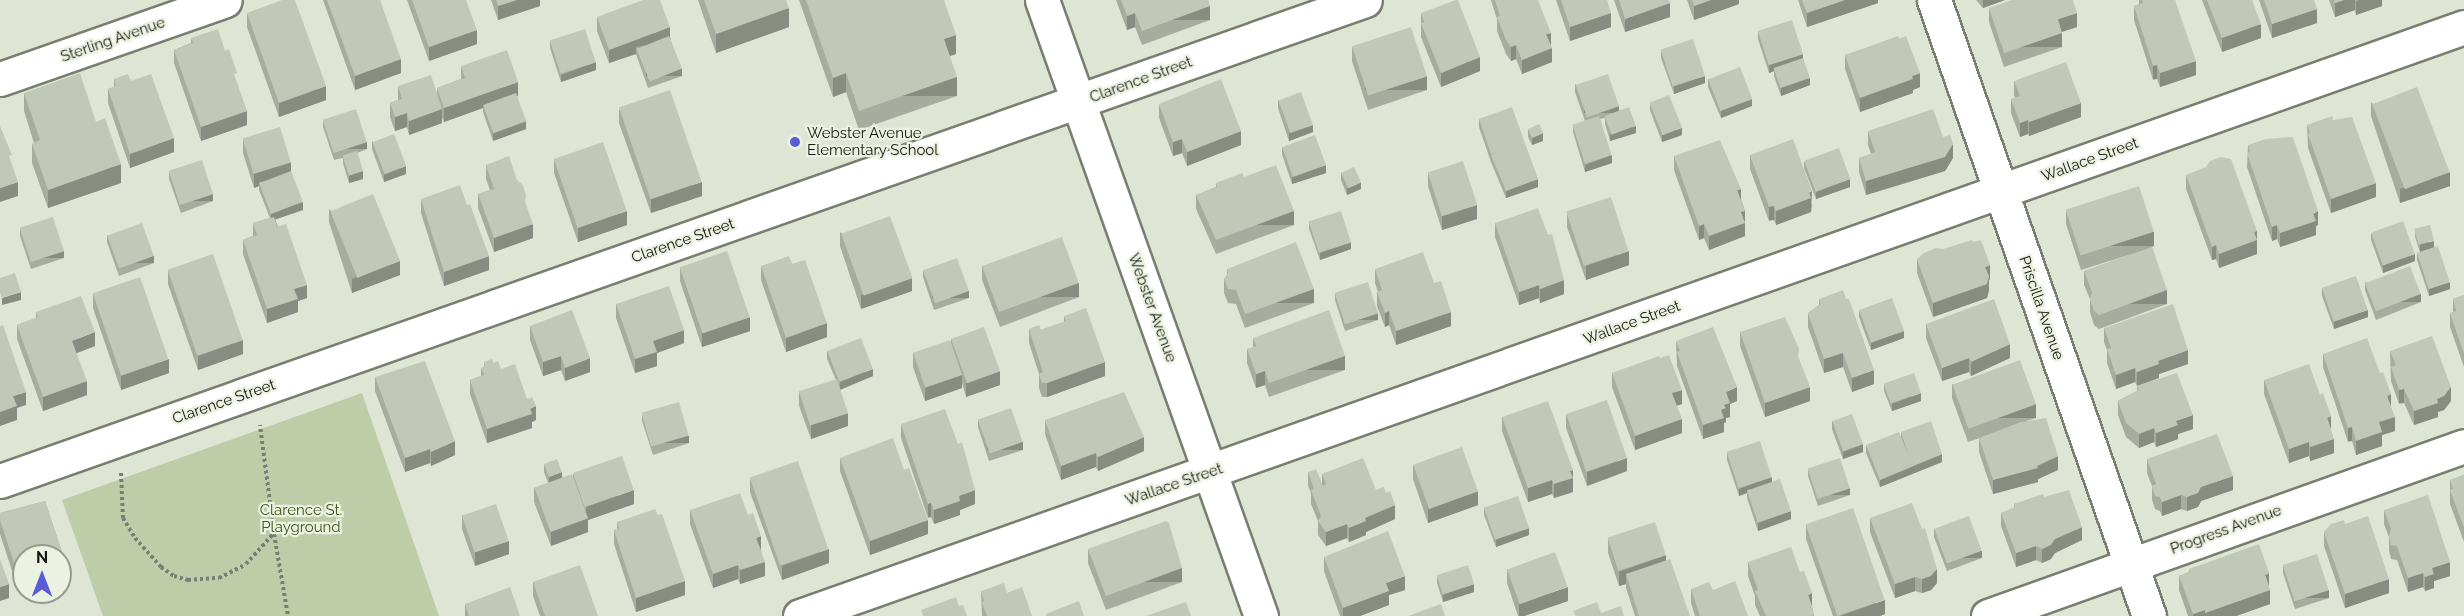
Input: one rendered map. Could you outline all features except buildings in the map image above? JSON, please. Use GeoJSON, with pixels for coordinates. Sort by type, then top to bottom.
{"type":"FeatureCollection","features":[{"type":"Feature","properties":{"kind":"street","name":"Sterling Avenue"},"geometry":{"type":"LineString","coordinates":[[0,79],[225,0]]}},
{"type":"Feature","properties":{"kind":"street","name":"Webster Avenue"},"geometry":{"type":"LineString","coordinates":[[1042,0],[1261,616]]}},
{"type":"Feature","properties":{"kind":"street","name":"Clarence Street"},"geometry":{"type":"LineString","coordinates":[[0,481],[1365,0]]}},
{"type":"Feature","properties":{"kind":"street","name":"Priscilla Avenue"},"geometry":{"type":"LineString","coordinates":[[1934,0],[2149,616]]}},
{"type":"Feature","properties":{"kind":"street","name":"Wallace Street"},"geometry":{"type":"LineString","coordinates":[[800,616],[2464,27]]}},
{"type":"Feature","properties":{"kind":"street","name":"Progress Avenue"},"geometry":{"type":"LineString","coordinates":[[1988,616],[2464,446]]}},
{"type":"Feature","properties":{"kind":"path"},"geometry":{"type":"LineString","coordinates":[[256,391],[274,533],[288,616]]}},
{"type":"Feature","properties":{"kind":"path"},"geometry":{"type":"LineString","coordinates":[[123,438],[120,494],[123,518],[135,538],[161,567],[174,576],[188,580],[219,578],[246,564],[274,533]]}},
{"type":"Feature","properties":{"kind":"green space","name":"Clarence St. Playground"},"geometry":{"type":"Polygon","coordinates":[[[362,393],[439,616],[103,616],[62,500],[362,393]]]}},
{"type":"Feature","properties":{"kind":"place","name":"Webster Avenue Elementary School"},"geometry":{"type":"Point","coordinates":[795,142]}}]}
